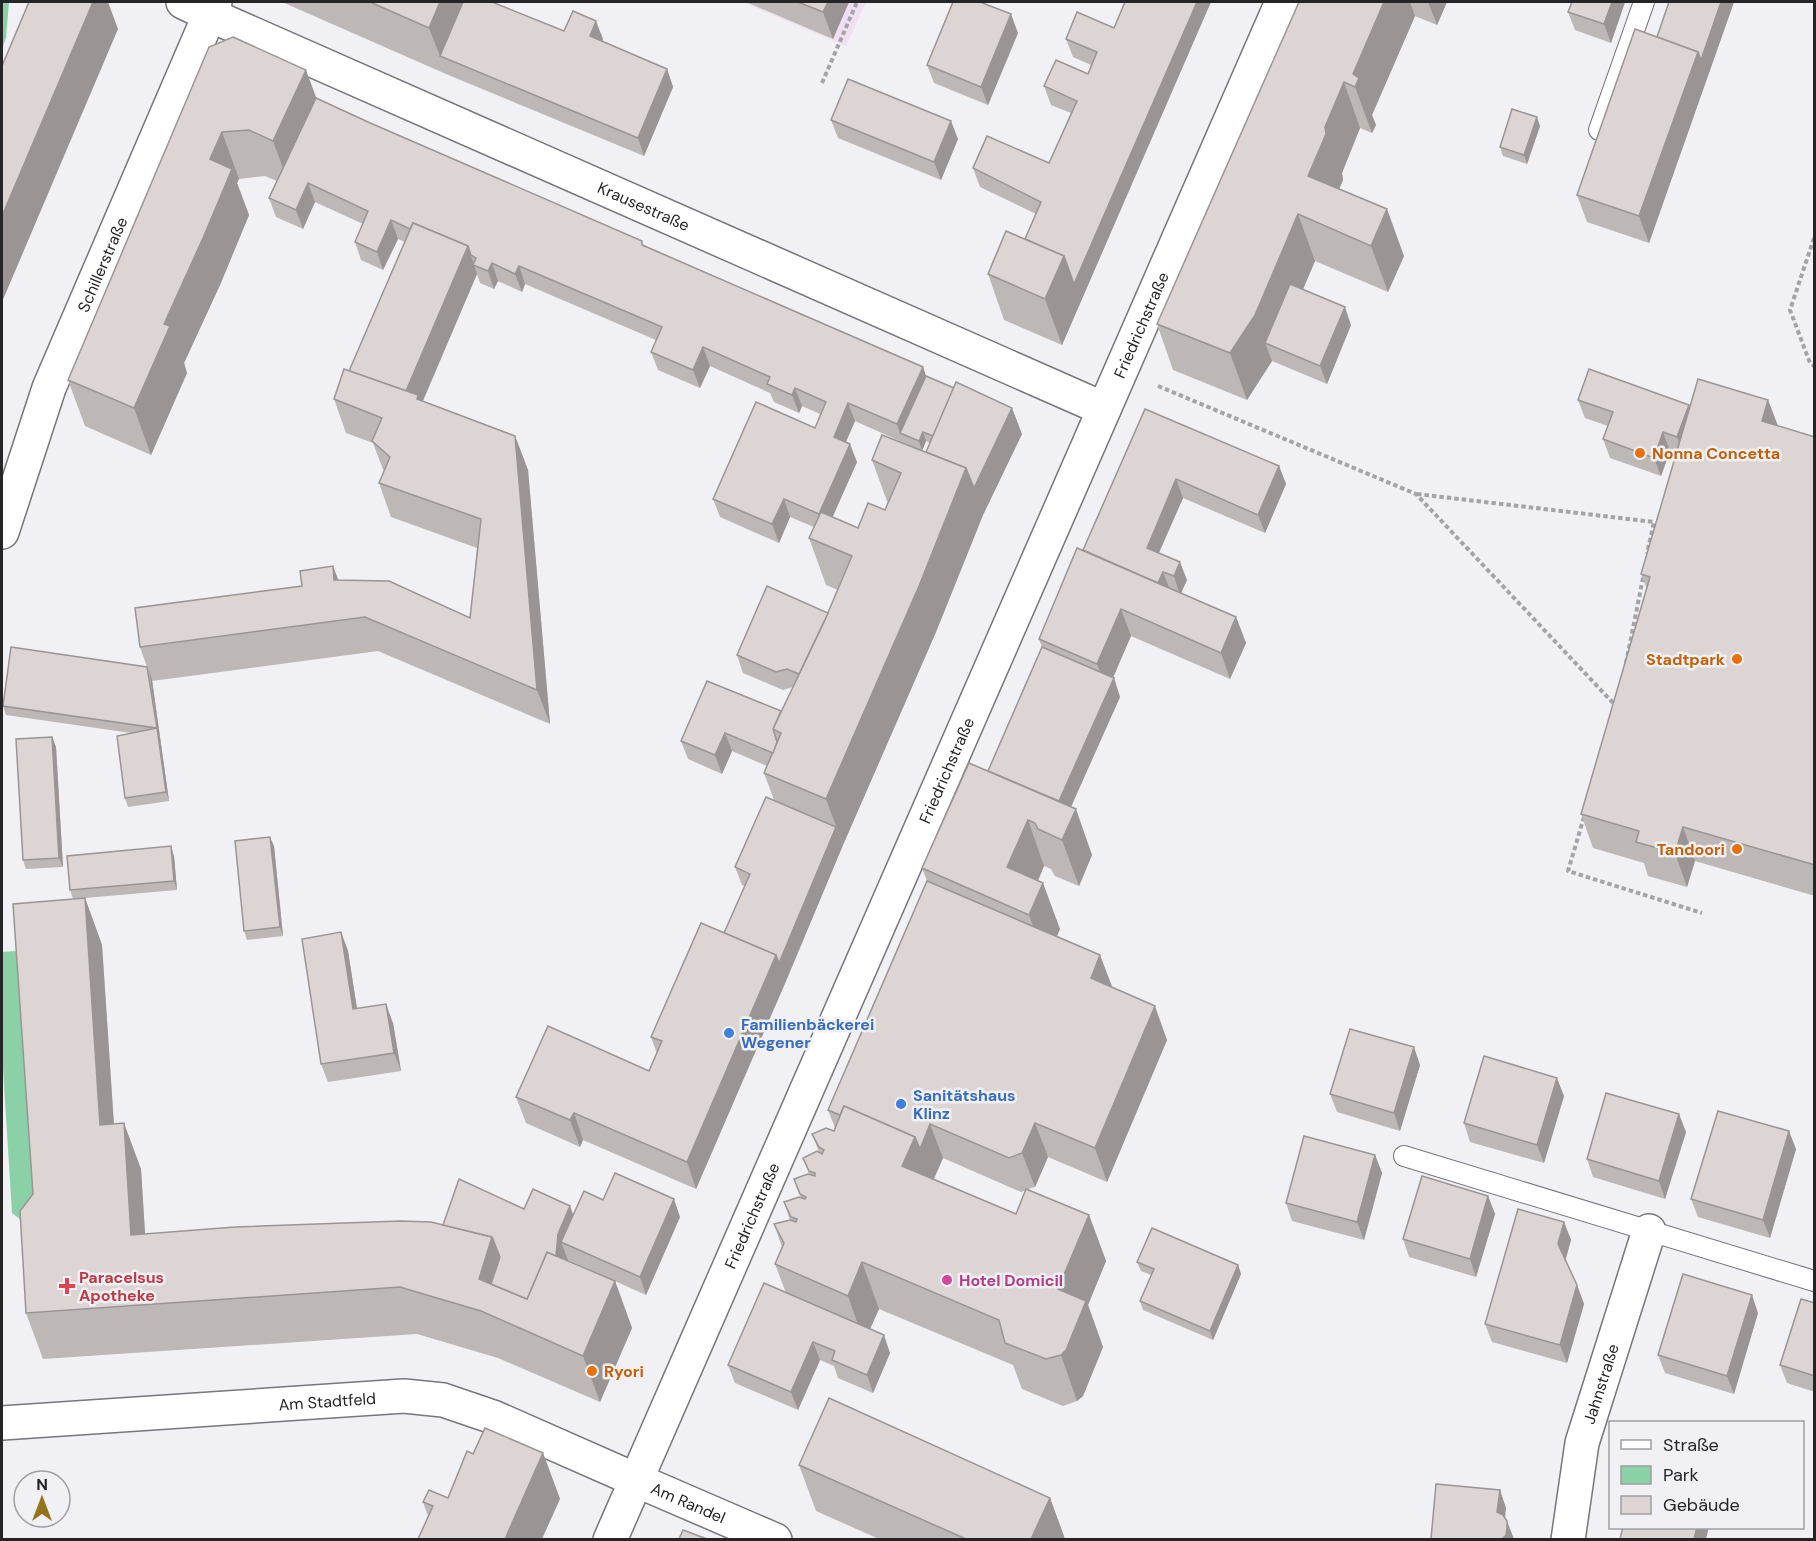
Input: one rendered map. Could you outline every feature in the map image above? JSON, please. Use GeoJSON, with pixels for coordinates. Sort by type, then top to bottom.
{"type":"FeatureCollection","features":[{"type":"Feature","properties":{"kind":"street","name":"Friedrichstraße"},"geometry":{"type":"LineString","coordinates":[[610,1539],[1282,2]]}},
{"type":"Feature","properties":{"kind":"street","name":"Krausestraße"},"geometry":{"type":"LineString","coordinates":[[203,6],[1104,409]]}},
{"type":"Feature","properties":{"kind":"street","name":"Schillerstraße"},"geometry":{"type":"LineString","coordinates":[[2,532],[49,388],[203,6]]}},
{"type":"Feature","properties":{"kind":"street","name":"Jahnstraße"},"geometry":{"type":"LineString","coordinates":[[1568,1539],[1582,1443],[1649,1231]]}},
{"type":"Feature","properties":{"kind":"street","name":"Am Stadtfeld"},"geometry":{"type":"LineString","coordinates":[[2,1423],[404,1396],[443,1400],[493,1417],[636,1480]]}},
{"type":"Feature","properties":{"kind":"street","name":"Am Randel"},"geometry":{"type":"LineString","coordinates":[[636,1480],[775,1539]]}},
{"type":"Feature","properties":{"kind":"lane"},"geometry":{"type":"LineString","coordinates":[[1599,130],[1644,2]]}},
{"type":"Feature","properties":{"kind":"lane"},"geometry":{"type":"LineString","coordinates":[[1404,1156],[1815,1281]]}},
{"type":"Feature","properties":{"kind":"path"},"geometry":{"type":"LineString","coordinates":[[822,83],[857,2]]}},
{"type":"Feature","properties":{"kind":"path"},"geometry":{"type":"LineString","coordinates":[[1815,238],[1790,310],[1810,363],[1815,366]]}},
{"type":"Feature","properties":{"kind":"path"},"geometry":{"type":"LineString","coordinates":[[1121,371],[1416,494],[1654,522],[1647,557]]}},
{"type":"Feature","properties":{"kind":"path"},"geometry":{"type":"LineString","coordinates":[[1416,494],[1617,707],[1619,696]]}},
{"type":"Feature","properties":{"kind":"path"},"geometry":{"type":"LineString","coordinates":[[1624,672],[1645,568]]}},
{"type":"Feature","properties":{"kind":"path"},"geometry":{"type":"LineString","coordinates":[[1584,817],[1568,871],[1702,913]]}},
{"type":"Feature","properties":{"kind":"shaded area"},"geometry":{"type":"Polygon","coordinates":[[[742,2],[866,2],[846,46],[742,2]]]}},
{"type":"Feature","properties":{"kind":"green space"},"geometry":{"type":"Polygon","coordinates":[[[4,2],[9,2],[6,38],[2,49],[2,7],[4,2]]]}},
{"type":"Feature","properties":{"kind":"green space"},"geometry":{"type":"Polygon","coordinates":[[[30,950],[34,1230],[12,1213],[2,1053],[2,952],[30,950]]]}},
{"type":"Feature","properties":{"kind":"building"},"geometry":{"type":"Polygon","coordinates":[[[29,2],[93,2],[2,216],[2,66],[29,2]]]}},
{"type":"Feature","properties":{"kind":"building"},"geometry":{"type":"Polygon","coordinates":[[[370,2],[440,2],[429,28],[370,2]]]}},
{"type":"Feature","properties":{"kind":"building"},"geometry":{"type":"Polygon","coordinates":[[[463,2],[492,2],[564,31],[573,11],[596,21],[590,36],[667,69],[638,138],[440,56],[463,2]]]}},
{"type":"Feature","properties":{"kind":"building"},"geometry":{"type":"Polygon","coordinates":[[[798,2],[828,2],[823,12],[798,2]]]}},
{"type":"Feature","properties":{"kind":"building"},"geometry":{"type":"Polygon","coordinates":[[[953,2],[980,2],[1011,14],[981,87],[927,65],[953,2]]]}},
{"type":"Feature","properties":{"kind":"building"},"geometry":{"type":"Polygon","coordinates":[[[1125,2],[1197,2],[1074,284],[1064,256],[1025,239],[1041,202],[973,168],[987,136],[1049,163],[1077,101],[1044,86],[1056,60],[1088,74],[1097,52],[1066,39],[1077,12],[1114,28],[1125,2]]]}},
{"type":"Feature","properties":{"kind":"building"},"geometry":{"type":"Polygon","coordinates":[[[1299,2],[1384,2],[1353,74],[1359,78],[1355,87],[1344,82],[1308,176],[1387,209],[1371,246],[1298,214],[1255,315],[1230,353],[1157,324],[1299,2]]]}},
{"type":"Feature","properties":{"kind":"building"},"geometry":{"type":"Polygon","coordinates":[[[1572,2],[1612,2],[1604,24],[1568,12],[1572,2]]]}},
{"type":"Feature","properties":{"kind":"building"},"geometry":{"type":"Polygon","coordinates":[[[1669,2],[1721,2],[1701,60],[1698,52],[1657,37],[1669,2]]]}},
{"type":"Feature","properties":{"kind":"building"},"geometry":{"type":"Polygon","coordinates":[[[1635,29],[1698,52],[1639,216],[1577,195],[1635,29]]]}},
{"type":"Feature","properties":{"kind":"building"},"geometry":{"type":"Polygon","coordinates":[[[233,37],[306,70],[273,141],[249,130],[222,132],[210,159],[232,169],[164,324],[170,326],[134,408],[68,380],[209,47],[233,37]]]}},
{"type":"Feature","properties":{"kind":"building"},"geometry":{"type":"Polygon","coordinates":[[[848,79],[951,121],[934,162],[831,120],[848,79]]]}},
{"type":"Feature","properties":{"kind":"building"},"geometry":{"type":"Polygon","coordinates":[[[316,98],[642,241],[642,245],[923,367],[897,424],[848,403],[834,437],[850,444],[819,514],[784,499],[772,524],[713,499],[756,402],[815,428],[826,402],[795,388],[792,395],[767,384],[770,377],[703,347],[693,370],[651,352],[662,327],[519,266],[515,274],[492,263],[488,271],[473,265],[476,258],[471,255],[468,246],[413,223],[410,229],[391,220],[377,252],[355,242],[368,211],[308,183],[296,210],[269,198],[316,98]]]}},
{"type":"Feature","properties":{"kind":"building"},"geometry":{"type":"Polygon","coordinates":[[[1512,109],[1537,117],[1524,155],[1500,147],[1512,109]]]}},
{"type":"Feature","properties":{"kind":"building"},"geometry":{"type":"Polygon","coordinates":[[[413,223],[468,246],[406,391],[349,371],[413,223]]]}},
{"type":"Feature","properties":{"kind":"building"},"geometry":{"type":"Polygon","coordinates":[[[1006,231],[1064,256],[1045,299],[988,274],[1006,231]]]}},
{"type":"Feature","properties":{"kind":"building"},"geometry":{"type":"Polygon","coordinates":[[[1290,284],[1345,307],[1320,366],[1265,343],[1290,284]]]}},
{"type":"Feature","properties":{"kind":"building"},"geometry":{"type":"Polygon","coordinates":[[[344,369],[418,395],[417,399],[515,436],[537,690],[365,617],[140,647],[135,608],[302,586],[300,571],[333,566],[334,580],[389,581],[470,618],[481,519],[379,483],[390,457],[372,441],[382,418],[334,399],[344,369]]]}},
{"type":"Feature","properties":{"kind":"building"},"geometry":{"type":"Polygon","coordinates":[[[1589,369],[1689,405],[1677,437],[1663,432],[1654,458],[1603,439],[1613,412],[1578,400],[1589,369]]]}},
{"type":"Feature","properties":{"kind":"building"},"geometry":{"type":"Polygon","coordinates":[[[926,376],[954,388],[933,436],[923,432],[919,441],[900,433],[926,376]]]}},
{"type":"Feature","properties":{"kind":"building"},"geometry":{"type":"Polygon","coordinates":[[[1698,379],[1768,400],[1762,421],[1815,437],[1815,865],[1683,827],[1675,853],[1636,842],[1639,831],[1581,814],[1650,577],[1641,574],[1698,379]]]}},
{"type":"Feature","properties":{"kind":"building"},"geometry":{"type":"Polygon","coordinates":[[[956,382],[1012,408],[974,488],[966,468],[926,452],[956,382]]]}},
{"type":"Feature","properties":{"kind":"building"},"geometry":{"type":"Polygon","coordinates":[[[1145,409],[1279,466],[1258,515],[1176,479],[1147,548],[1180,562],[1174,576],[1163,572],[1158,583],[1083,550],[1145,409]]]}},
{"type":"Feature","properties":{"kind":"building"},"geometry":{"type":"Polygon","coordinates":[[[882,435],[966,468],[919,586],[826,799],[764,773],[781,733],[773,729],[824,622],[852,556],[809,538],[821,512],[858,528],[868,503],[885,510],[901,473],[872,460],[882,435]]]}},
{"type":"Feature","properties":{"kind":"building"},"geometry":{"type":"Polygon","coordinates":[[[1077,548],[1236,617],[1221,653],[1121,609],[1097,664],[1039,639],[1077,548]]]}},
{"type":"Feature","properties":{"kind":"building"},"geometry":{"type":"Polygon","coordinates":[[[767,586],[828,613],[799,674],[787,669],[776,672],[737,655],[767,586]]]}},
{"type":"Feature","properties":{"kind":"building"},"geometry":{"type":"Polygon","coordinates":[[[11,647],[147,667],[157,728],[3,706],[11,647]]]}},
{"type":"Feature","properties":{"kind":"building"},"geometry":{"type":"Polygon","coordinates":[[[1042,647],[1114,678],[1059,801],[988,771],[1042,647]]]}},
{"type":"Feature","properties":{"kind":"building"},"geometry":{"type":"Polygon","coordinates":[[[707,681],[781,711],[773,729],[777,742],[773,753],[725,733],[715,755],[681,741],[707,681]]]}},
{"type":"Feature","properties":{"kind":"building"},"geometry":{"type":"Polygon","coordinates":[[[157,728],[166,792],[125,798],[117,736],[157,728]]]}},
{"type":"Feature","properties":{"kind":"building"},"geometry":{"type":"Polygon","coordinates":[[[52,737],[59,858],[23,860],[16,739],[52,737]]]}},
{"type":"Feature","properties":{"kind":"building"},"geometry":{"type":"Polygon","coordinates":[[[969,763],[1076,809],[1062,840],[1038,829],[1035,823],[1028,820],[1007,867],[1043,883],[1029,915],[922,868],[969,763]]]}},
{"type":"Feature","properties":{"kind":"building"},"geometry":{"type":"Polygon","coordinates":[[[766,797],[836,827],[779,963],[776,955],[724,933],[750,874],[735,867],[766,797]]]}},
{"type":"Feature","properties":{"kind":"building"},"geometry":{"type":"Polygon","coordinates":[[[270,837],[280,927],[244,931],[235,841],[270,837]]]}},
{"type":"Feature","properties":{"kind":"building"},"geometry":{"type":"Polygon","coordinates":[[[171,846],[174,881],[70,890],[67,856],[171,846]]]}},
{"type":"Feature","properties":{"kind":"building"},"geometry":{"type":"Polygon","coordinates":[[[927,881],[1100,955],[1091,978],[1155,1006],[1095,1148],[1035,1123],[1022,1153],[1009,1158],[930,1124],[920,1149],[915,1137],[844,1106],[840,1115],[828,1110],[927,881]]]}},
{"type":"Feature","properties":{"kind":"building"},"geometry":{"type":"Polygon","coordinates":[[[85,898],[100,1125],[124,1123],[131,1235],[235,1227],[400,1221],[431,1222],[492,1237],[479,1279],[527,1299],[547,1252],[615,1281],[583,1356],[481,1311],[400,1287],[26,1313],[20,1211],[33,1194],[13,904],[85,898]]]}},
{"type":"Feature","properties":{"kind":"building"},"geometry":{"type":"Polygon","coordinates":[[[701,923],[776,955],[687,1162],[574,1113],[570,1120],[516,1097],[548,1026],[649,1071],[662,1041],[651,1037],[701,923]]]}},
{"type":"Feature","properties":{"kind":"building"},"geometry":{"type":"Polygon","coordinates":[[[341,932],[353,1009],[386,1004],[394,1053],[321,1064],[302,939],[341,932]]]}},
{"type":"Feature","properties":{"kind":"building"},"geometry":{"type":"Polygon","coordinates":[[[1350,1029],[1414,1047],[1394,1113],[1330,1094],[1350,1029]]]}},
{"type":"Feature","properties":{"kind":"building"},"geometry":{"type":"Polygon","coordinates":[[[1484,1056],[1557,1078],[1537,1145],[1464,1123],[1484,1056]]]}},
{"type":"Feature","properties":{"kind":"building"},"geometry":{"type":"Polygon","coordinates":[[[1606,1093],[1679,1114],[1659,1181],[1587,1159],[1606,1093]]]}},
{"type":"Feature","properties":{"kind":"building","name":"Hotel Domicil"},"geometry":{"type":"Polygon","coordinates":[[[844,1106],[915,1137],[902,1166],[1016,1214],[1026,1189],[1089,1215],[1058,1289],[1086,1301],[1066,1350],[1061,1355],[1046,1359],[1005,1343],[999,1320],[862,1262],[848,1296],[775,1264],[784,1243],[774,1224],[790,1220],[796,1222],[797,1219],[791,1217],[784,1202],[799,1197],[805,1199],[806,1197],[800,1194],[794,1179],[808,1174],[815,1176],[815,1173],[809,1171],[803,1158],[817,1151],[822,1154],[824,1150],[819,1147],[812,1134],[826,1128],[834,1131],[844,1106]]]}},
{"type":"Feature","properties":{"kind":"building"},"geometry":{"type":"Polygon","coordinates":[[[1718,1111],[1789,1131],[1763,1220],[1691,1199],[1718,1111]]]}},
{"type":"Feature","properties":{"kind":"building"},"geometry":{"type":"Polygon","coordinates":[[[1304,1136],[1375,1155],[1357,1222],[1286,1203],[1304,1136]]]}},
{"type":"Feature","properties":{"kind":"building"},"geometry":{"type":"Polygon","coordinates":[[[615,1173],[674,1199],[640,1277],[561,1242],[584,1191],[603,1200],[615,1173]]]}},
{"type":"Feature","properties":{"kind":"building"},"geometry":{"type":"Polygon","coordinates":[[[1422,1176],[1488,1196],[1470,1259],[1403,1239],[1422,1176]]]}},
{"type":"Feature","properties":{"kind":"building"},"geometry":{"type":"Polygon","coordinates":[[[459,1179],[524,1209],[533,1189],[570,1206],[558,1234],[556,1256],[547,1252],[527,1299],[491,1284],[500,1257],[492,1237],[443,1225],[459,1179]]]}},
{"type":"Feature","properties":{"kind":"building"},"geometry":{"type":"Polygon","coordinates":[[[1518,1209],[1564,1222],[1558,1244],[1577,1285],[1560,1345],[1485,1324],[1518,1209]]]}},
{"type":"Feature","properties":{"kind":"building"},"geometry":{"type":"Polygon","coordinates":[[[1152,1228],[1238,1265],[1210,1331],[1140,1301],[1154,1269],[1137,1262],[1152,1228]]]}},
{"type":"Feature","properties":{"kind":"building"},"geometry":{"type":"Polygon","coordinates":[[[1683,1274],[1752,1295],[1727,1376],[1658,1355],[1683,1274]]]}},
{"type":"Feature","properties":{"kind":"building"},"geometry":{"type":"Polygon","coordinates":[[[764,1283],[884,1335],[867,1375],[832,1360],[835,1351],[813,1342],[791,1392],[728,1365],[764,1283]]]}},
{"type":"Feature","properties":{"kind":"building"},"geometry":{"type":"Polygon","coordinates":[[[1801,1299],[1815,1303],[1815,1376],[1780,1365],[1801,1299]]]}},
{"type":"Feature","properties":{"kind":"building"},"geometry":{"type":"Polygon","coordinates":[[[829,1398],[1050,1498],[1031,1539],[966,1539],[799,1465],[829,1398]]]}},
{"type":"Feature","properties":{"kind":"building"},"geometry":{"type":"Polygon","coordinates":[[[485,1428],[543,1453],[505,1539],[418,1539],[433,1506],[423,1502],[429,1490],[448,1498],[467,1451],[473,1454],[485,1428]]]}},
{"type":"Feature","properties":{"kind":"building"},"geometry":{"type":"Polygon","coordinates":[[[1436,1484],[1500,1490],[1497,1512],[1507,1521],[1506,1535],[1502,1539],[1431,1539],[1436,1484]]]}},
{"type":"Feature","properties":{"kind":"building"},"geometry":{"type":"Polygon","coordinates":[[[1622,1529],[1696,1529],[1694,1539],[1620,1539],[1622,1529]]]}},
{"type":"Feature","properties":{"kind":"building"},"geometry":{"type":"Polygon","coordinates":[[[683,1530],[707,1539],[679,1539],[683,1530]]]}},
{"type":"Feature","properties":{"kind":"place","name":"Nonna Concetta"},"geometry":{"type":"Point","coordinates":[1640,453]}},
{"type":"Feature","properties":{"kind":"place","name":"Stadtpark"},"geometry":{"type":"Point","coordinates":[1737,659]}},
{"type":"Feature","properties":{"kind":"place","name":"Tandoori"},"geometry":{"type":"Point","coordinates":[1737,849]}},
{"type":"Feature","properties":{"kind":"place","name":"Familienbäckerei Wegener"},"geometry":{"type":"Point","coordinates":[729,1033]}},
{"type":"Feature","properties":{"kind":"place","name":"Sanitätshaus Klinz"},"geometry":{"type":"Point","coordinates":[901,1104]}},
{"type":"Feature","properties":{"kind":"place","name":"Hotel Domicil"},"geometry":{"type":"Point","coordinates":[947,1280]}},
{"type":"Feature","properties":{"kind":"place","name":"Paracelsus Apotheke"},"geometry":{"type":"Point","coordinates":[67,1286]}},
{"type":"Feature","properties":{"kind":"place","name":"Ryori"},"geometry":{"type":"Point","coordinates":[592,1371]}}]}
